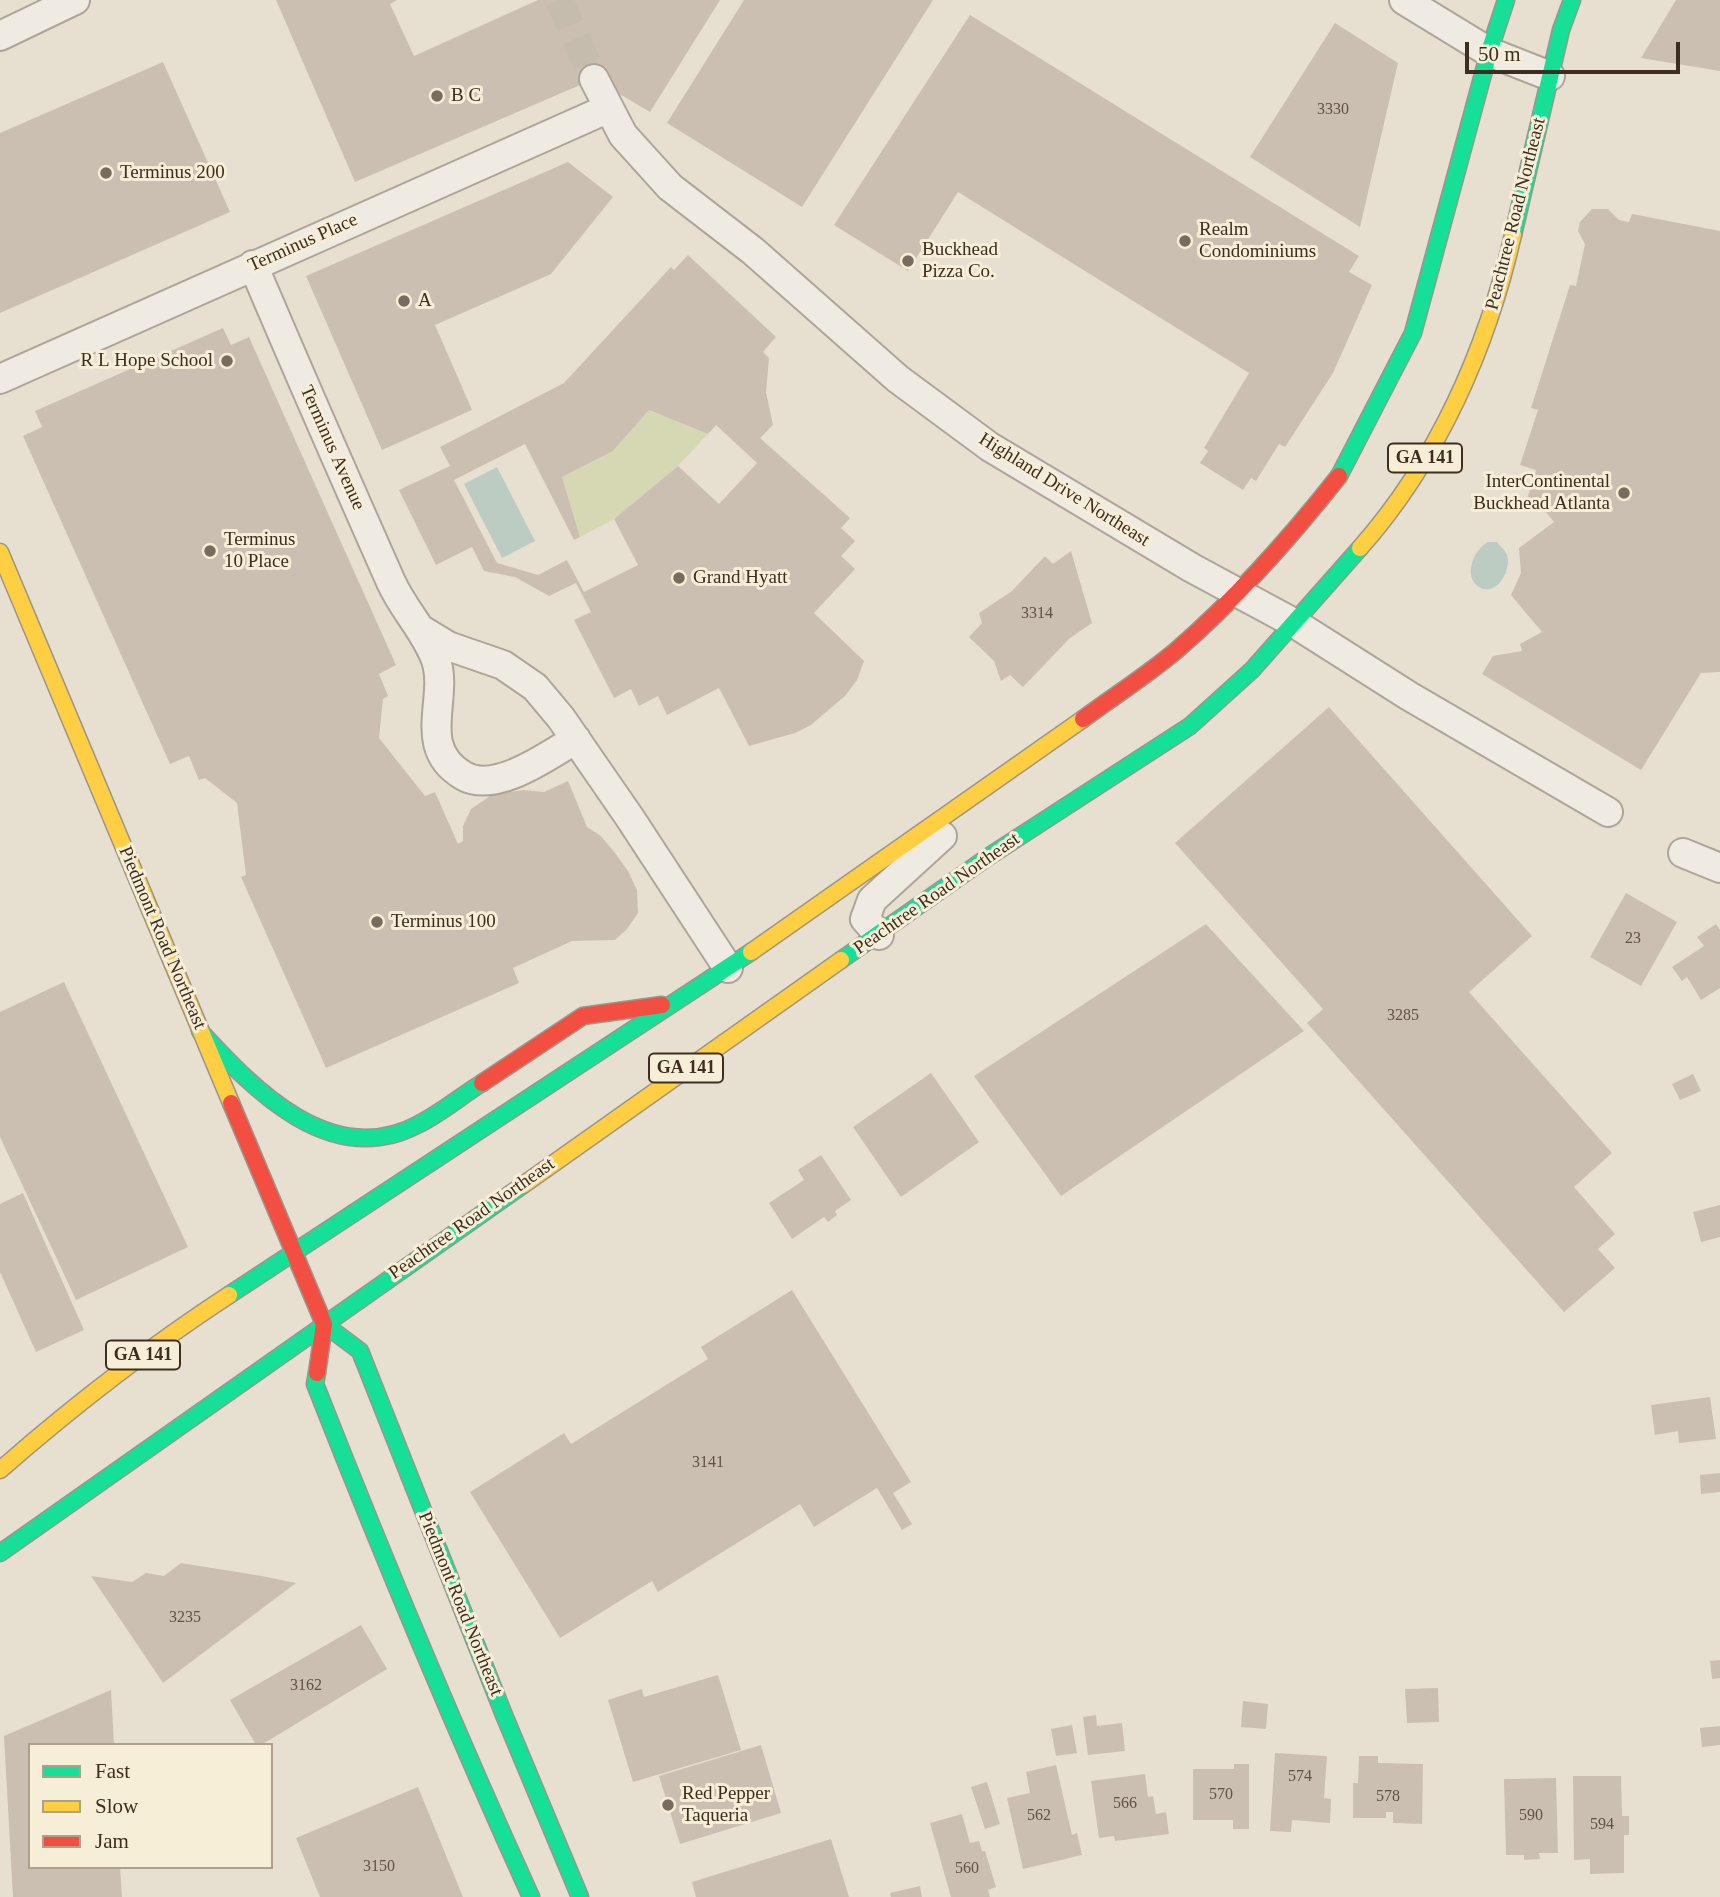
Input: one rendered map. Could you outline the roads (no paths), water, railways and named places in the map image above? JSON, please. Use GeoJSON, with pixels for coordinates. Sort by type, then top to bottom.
{"type":"FeatureCollection","features":[{"type":"Feature","properties":{"kind":"main road","name":"GA 141"},"geometry":{"type":"LineString","coordinates":[[0,1470],[62,1416],[183,1325],[728,968],[1019,765],[1177,650],[1239,592],[1296,530],[1341,473],[1413,333],[1489,52],[1506,0]]}},
{"type":"Feature","properties":{"kind":"main road","name":"Peachtree Road Northeast"},"geometry":{"type":"LineString","coordinates":[[0,1553],[988,856],[1190,726],[1252,670],[1374,532],[1427,455],[1455,402],[1480,345],[1504,275],[1561,30],[1572,0]]}},
{"type":"Feature","properties":{"kind":"main road","name":"Piedmont Road Northeast"},"geometry":{"type":"LineString","coordinates":[[0,552],[324,1324],[360,1351],[504,1715],[580,1897]]}},
{"type":"Feature","properties":{"kind":"main road"},"geometry":{"type":"LineString","coordinates":[[200,1031],[235,1071],[309,1125],[351,1138],[391,1135],[418,1125],[583,1016],[674,1003]]}},
{"type":"Feature","properties":{"kind":"main road"},"geometry":{"type":"LineString","coordinates":[[324,1324],[315,1384],[383,1556],[470,1763],[531,1897]]}},
{"type":"Feature","properties":{"kind":"street"},"geometry":{"type":"LineString","coordinates":[[0,36],[75,0]]}},
{"type":"Feature","properties":{"kind":"street"},"geometry":{"type":"LineString","coordinates":[[1404,0],[1489,52],[1550,76]]}},
{"type":"Feature","properties":{"kind":"street","name":"Highland Drive Northeast"},"geometry":{"type":"LineString","coordinates":[[594,79],[622,135],[670,187],[752,251],[898,379],[990,446],[1180,561],[1294,623],[1409,696],[1608,812]]}},
{"type":"Feature","properties":{"kind":"street","name":"Terminus Place"},"geometry":{"type":"LineString","coordinates":[[0,379],[607,109]]}},
{"type":"Feature","properties":{"kind":"street","name":"Terminus Avenue"},"geometry":{"type":"LineString","coordinates":[[253,265],[393,587],[436,658],[440,677],[435,725],[440,749],[452,767],[467,778],[489,780],[515,774],[576,739]]}},
{"type":"Feature","properties":{"kind":"street","name":"Terminus Avenue"},"geometry":{"type":"LineString","coordinates":[[418,627],[447,646],[503,665],[535,687],[576,739],[728,968]]}},
{"type":"Feature","properties":{"kind":"street"},"geometry":{"type":"LineString","coordinates":[[878,935],[865,919],[872,901],[1019,765]]}},
{"type":"Feature","properties":{"kind":"street"},"geometry":{"type":"LineString","coordinates":[[1683,853],[1720,869]]}},
{"type":"Feature","properties":{"kind":"tunnel"},"geometry":{"type":"LineString","coordinates":[[559,0],[594,79]]}},
{"type":"Feature","properties":{"kind":"place","name":"B C"},"geometry":{"type":"Point","coordinates":[437,96]}},
{"type":"Feature","properties":{"kind":"place","name":"Terminus 200"},"geometry":{"type":"Point","coordinates":[106,173]}},
{"type":"Feature","properties":{"kind":"place","name":"Realm Condominiums"},"geometry":{"type":"Point","coordinates":[1185,241]}},
{"type":"Feature","properties":{"kind":"place","name":"Buckhead Pizza Co."},"geometry":{"type":"Point","coordinates":[908,261]}},
{"type":"Feature","properties":{"kind":"place","name":"A"},"geometry":{"type":"Point","coordinates":[404,301]}},
{"type":"Feature","properties":{"kind":"place","name":"R L Hope School"},"geometry":{"type":"Point","coordinates":[227,361]}},
{"type":"Feature","properties":{"kind":"place","name":"InterContinental Buckhead Atlanta"},"geometry":{"type":"Point","coordinates":[1624,493]}},
{"type":"Feature","properties":{"kind":"place","name":"Terminus 10 Place"},"geometry":{"type":"Point","coordinates":[210,551]}},
{"type":"Feature","properties":{"kind":"place","name":"Grand Hyatt"},"geometry":{"type":"Point","coordinates":[679,578]}},
{"type":"Feature","properties":{"kind":"place","name":"Terminus 100"},"geometry":{"type":"Point","coordinates":[377,922]}},
{"type":"Feature","properties":{"kind":"place","name":"Red Pepper Taqueria"},"geometry":{"type":"Point","coordinates":[668,1805]}}]}
